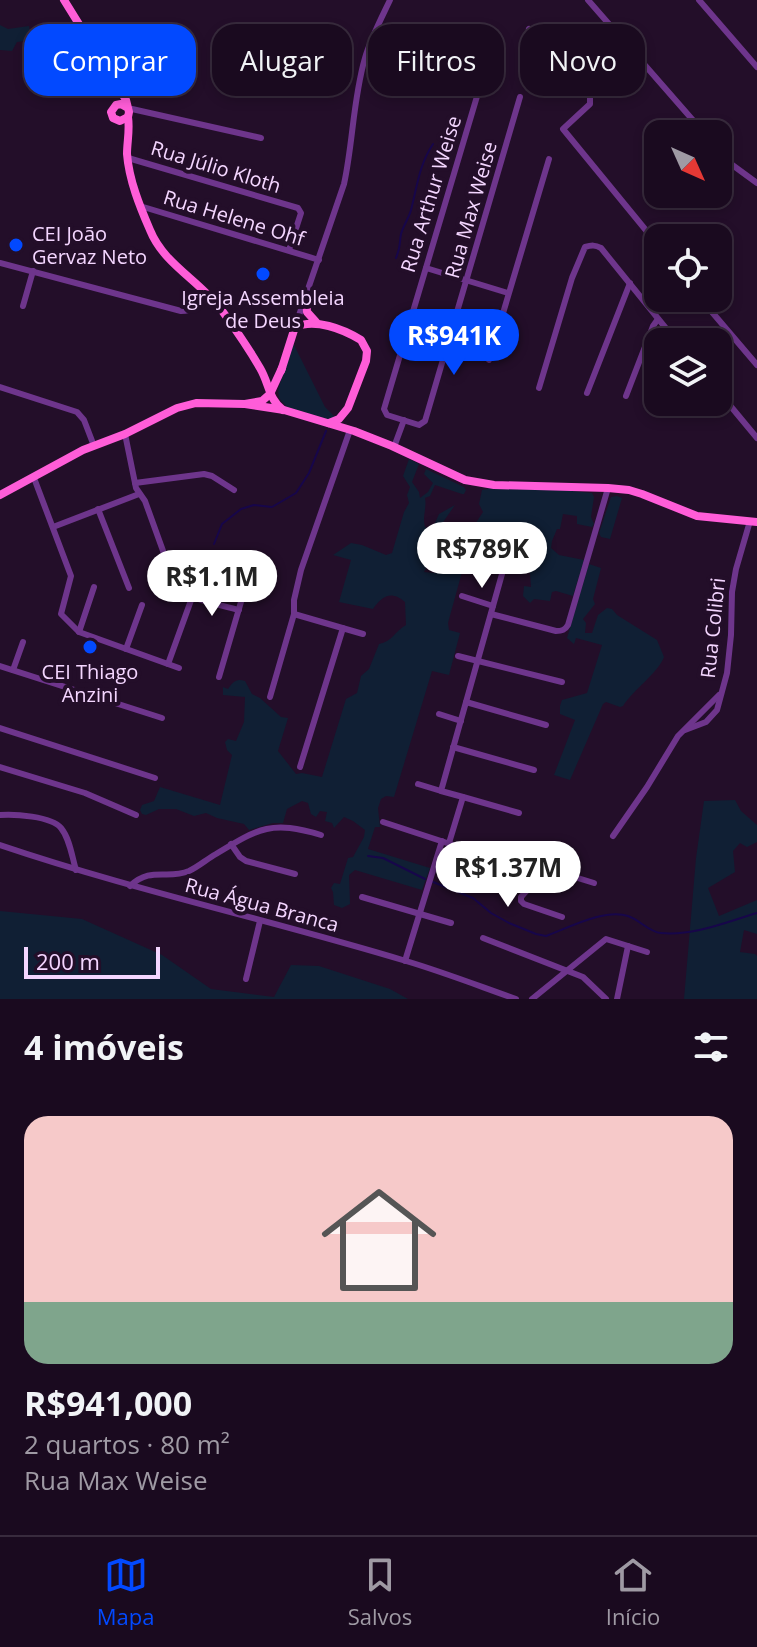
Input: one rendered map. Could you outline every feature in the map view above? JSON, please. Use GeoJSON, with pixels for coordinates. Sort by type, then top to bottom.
{"type":"FeatureCollection","features":[{"type":"Feature","properties":{"kind":"main road"},"geometry":{"type":"LineString","coordinates":[[68,1],[81,24]]}},
{"type":"Feature","properties":{"kind":"main road"},"geometry":{"type":"LineString","coordinates":[[116,96],[112,115],[121,127],[127,146]]}},
{"type":"Feature","properties":{"kind":"main road"},"geometry":{"type":"LineString","coordinates":[[123,96],[128,112],[128,158],[140,206],[154,241],[178,268],[209,294],[259,366],[275,403],[288,411]]}},
{"type":"Feature","properties":{"kind":"main road"},"geometry":{"type":"LineString","coordinates":[[114,106],[121,104],[128,112]]}},
{"type":"Feature","properties":{"kind":"main road"},"geometry":{"type":"LineString","coordinates":[[117,121],[124,120],[128,112]]}},
{"type":"Feature","properties":{"kind":"main road"},"geometry":{"type":"LineString","coordinates":[[306,297],[307,312],[317,323]]}},
{"type":"Feature","properties":{"kind":"main road"},"geometry":{"type":"LineString","coordinates":[[288,411],[276,397],[295,327],[317,323],[357,337],[366,347],[368,356],[348,408],[350,430]]}},
{"type":"Feature","properties":{"kind":"main road"},"geometry":{"type":"LineString","coordinates":[[259,366],[271,373],[282,368]]}},
{"type":"Feature","properties":{"kind":"main road"},"geometry":{"type":"LineString","coordinates":[[0,495],[94,446],[177,408],[262,401],[270,394],[282,368]]}},
{"type":"Feature","properties":{"kind":"main road"},"geometry":{"type":"LineString","coordinates":[[245,404],[288,411],[350,430],[478,483],[608,488],[642,494],[697,516],[754,522]]}},
{"type":"Feature","properties":{"kind":"main road"},"geometry":{"type":"LineString","coordinates":[[328,423],[339,419],[348,408]]}},
{"type":"Feature","properties":{"kind":"street"},"geometry":{"type":"LineString","coordinates":[[295,327],[344,184],[365,57],[390,0]]}},
{"type":"Feature","properties":{"kind":"street"},"geometry":{"type":"LineString","coordinates":[[588,0],[693,120]]}},
{"type":"Feature","properties":{"kind":"street"},"geometry":{"type":"LineString","coordinates":[[699,0],[757,67]]}},
{"type":"Feature","properties":{"kind":"street","name":"Rua Arthur Weise"},"geometry":{"type":"LineString","coordinates":[[404,420],[387,415],[384,409],[477,96]]}},
{"type":"Feature","properties":{"kind":"street"},"geometry":{"type":"LineString","coordinates":[[589,96],[590,104],[563,129],[644,228]]}},
{"type":"Feature","properties":{"kind":"street","name":"Rua Max Weise"},"geometry":{"type":"LineString","coordinates":[[404,420],[419,425],[425,421],[520,97]]}},
{"type":"Feature","properties":{"kind":"street"},"geometry":{"type":"LineString","coordinates":[[128,112],[132,109],[261,138]]}},
{"type":"Feature","properties":{"kind":"street","name":"Rua Júlio Kloth"},"geometry":{"type":"LineString","coordinates":[[128,158],[298,208],[301,213],[289,250]]}},
{"type":"Feature","properties":{"kind":"street"},"geometry":{"type":"LineString","coordinates":[[489,360],[549,159]]}},
{"type":"Feature","properties":{"kind":"street"},"geometry":{"type":"LineString","coordinates":[[732,165],[757,183]]}},
{"type":"Feature","properties":{"kind":"street","name":"Rua Helene Ohf"},"geometry":{"type":"LineString","coordinates":[[140,206],[319,260]]}},
{"type":"Feature","properties":{"kind":"street"},"geometry":{"type":"LineString","coordinates":[[539,388],[572,278],[585,247],[596,245],[601,248],[665,328]]}},
{"type":"Feature","properties":{"kind":"street"},"geometry":{"type":"LineString","coordinates":[[0,263],[181,311],[195,308],[209,294]]}},
{"type":"Feature","properties":{"kind":"street"},"geometry":{"type":"LineString","coordinates":[[426,268],[508,293]]}},
{"type":"Feature","properties":{"kind":"street"},"geometry":{"type":"LineString","coordinates":[[23,306],[33,271]]}},
{"type":"Feature","properties":{"kind":"street"},"geometry":{"type":"LineString","coordinates":[[587,393],[630,283]]}},
{"type":"Feature","properties":{"kind":"street"},"geometry":{"type":"LineString","coordinates":[[712,312],[757,365]]}},
{"type":"Feature","properties":{"kind":"street"},"geometry":{"type":"LineString","coordinates":[[626,396],[658,319]]}},
{"type":"Feature","properties":{"kind":"street"},"geometry":{"type":"LineString","coordinates":[[0,387],[77,412],[84,420],[94,446]]}},
{"type":"Feature","properties":{"kind":"street"},"geometry":{"type":"LineString","coordinates":[[732,408],[757,438]]}},
{"type":"Feature","properties":{"kind":"street"},"geometry":{"type":"LineString","coordinates":[[394,447],[404,420]]}},
{"type":"Feature","properties":{"kind":"street"},"geometry":{"type":"LineString","coordinates":[[270,697],[294,614],[301,570],[350,430]]}},
{"type":"Feature","properties":{"kind":"street"},"geometry":{"type":"LineString","coordinates":[[125,434],[135,483],[145,501],[175,584],[192,597],[239,610]]}},
{"type":"Feature","properties":{"kind":"street"},"geometry":{"type":"LineString","coordinates":[[135,483],[204,474],[234,490]]}},
{"type":"Feature","properties":{"kind":"street"},"geometry":{"type":"LineString","coordinates":[[34,478],[71,576],[60,611],[79,632],[179,668]]}},
{"type":"Feature","properties":{"kind":"street"},"geometry":{"type":"LineString","coordinates":[[491,614],[556,631],[566,628],[608,488]]}},
{"type":"Feature","properties":{"kind":"street"},"geometry":{"type":"LineString","coordinates":[[53,527],[139,494]]}},
{"type":"Feature","properties":{"kind":"street"},"geometry":{"type":"LineString","coordinates":[[98,509],[129,588]]}},
{"type":"Feature","properties":{"kind":"street","name":"Rua Colibri"},"geometry":{"type":"LineString","coordinates":[[685,730],[702,724],[722,692],[727,673],[736,569],[754,522]]}},
{"type":"Feature","properties":{"kind":"street"},"geometry":{"type":"LineString","coordinates":[[441,791],[502,574]]}},
{"type":"Feature","properties":{"kind":"street"},"geometry":{"type":"LineString","coordinates":[[219,677],[248,578]]}},
{"type":"Feature","properties":{"kind":"street"},"geometry":{"type":"LineString","coordinates":[[168,664],[198,581]]}},
{"type":"Feature","properties":{"kind":"street"},"geometry":{"type":"LineString","coordinates":[[79,632],[94,587]]}},
{"type":"Feature","properties":{"kind":"street"},"geometry":{"type":"LineString","coordinates":[[462,596],[493,606]]}},
{"type":"Feature","properties":{"kind":"street"},"geometry":{"type":"LineString","coordinates":[[126,649],[142,605]]}},
{"type":"Feature","properties":{"kind":"street"},"geometry":{"type":"LineString","coordinates":[[294,614],[363,634]]}},
{"type":"Feature","properties":{"kind":"street"},"geometry":{"type":"LineString","coordinates":[[300,767],[343,628]]}},
{"type":"Feature","properties":{"kind":"street"},"geometry":{"type":"LineString","coordinates":[[13,670],[23,642]]}},
{"type":"Feature","properties":{"kind":"street"},"geometry":{"type":"LineString","coordinates":[[458,656],[562,682]]}},
{"type":"Feature","properties":{"kind":"street"},"geometry":{"type":"LineString","coordinates":[[0,666],[162,718]]}},
{"type":"Feature","properties":{"kind":"street"},"geometry":{"type":"LineString","coordinates":[[466,702],[546,725]]}},
{"type":"Feature","properties":{"kind":"street","name":"Rua Colibri"},"geometry":{"type":"LineString","coordinates":[[613,836],[670,747],[698,716],[714,707]]}},
{"type":"Feature","properties":{"kind":"street"},"geometry":{"type":"LineString","coordinates":[[439,714],[461,721]]}},
{"type":"Feature","properties":{"kind":"street"},"geometry":{"type":"LineString","coordinates":[[698,716],[702,724]]}},
{"type":"Feature","properties":{"kind":"street"},"geometry":{"type":"LineString","coordinates":[[0,728],[155,778]]}},
{"type":"Feature","properties":{"kind":"street"},"geometry":{"type":"LineString","coordinates":[[453,747],[534,770]]}},
{"type":"Feature","properties":{"kind":"street"},"geometry":{"type":"LineString","coordinates":[[0,767],[85,793],[136,815]]}},
{"type":"Feature","properties":{"kind":"street"},"geometry":{"type":"LineString","coordinates":[[418,784],[519,813]]}},
{"type":"Feature","properties":{"kind":"street"},"geometry":{"type":"LineString","coordinates":[[405,961],[463,797]]}},
{"type":"Feature","properties":{"kind":"street"},"geometry":{"type":"LineString","coordinates":[[0,815],[31,817],[61,827],[76,870]]}},
{"type":"Feature","properties":{"kind":"street"},"geometry":{"type":"LineString","coordinates":[[383,822],[542,874],[555,871],[594,883]]}},
{"type":"Feature","properties":{"kind":"street"},"geometry":{"type":"LineString","coordinates":[[130,886],[148,874],[187,871],[231,844],[269,827],[287,826],[321,835]]}},
{"type":"Feature","properties":{"kind":"street"},"geometry":{"type":"LineString","coordinates":[[231,844],[246,861],[295,874]]}},
{"type":"Feature","properties":{"kind":"street","name":"Rua Água Branca"},"geometry":{"type":"LineString","coordinates":[[0,845],[130,886],[405,961],[516,999]]}},
{"type":"Feature","properties":{"kind":"street"},"geometry":{"type":"LineString","coordinates":[[542,874],[521,897],[521,901],[562,917]]}},
{"type":"Feature","properties":{"kind":"street"},"geometry":{"type":"LineString","coordinates":[[362,897],[451,923]]}},
{"type":"Feature","properties":{"kind":"street"},"geometry":{"type":"LineString","coordinates":[[246,979],[260,921]]}},
{"type":"Feature","properties":{"kind":"street"},"geometry":{"type":"LineString","coordinates":[[483,938],[566,970],[590,982],[606,999]]}},
{"type":"Feature","properties":{"kind":"street"},"geometry":{"type":"LineString","coordinates":[[532,999],[606,939],[647,952]]}},
{"type":"Feature","properties":{"kind":"street"},"geometry":{"type":"LineString","coordinates":[[617,999],[628,946]]}},
{"type":"Feature","properties":{"kind":"shaded area"},"geometry":{"type":"Polygon","coordinates":[[[0,25],[8,29],[24,27],[24,41],[17,42],[12,51],[0,50],[0,25]]]}},
{"type":"Feature","properties":{"kind":"shaded area"},"geometry":{"type":"Polygon","coordinates":[[[293,343],[325,407],[335,417],[328,419],[287,407],[279,398],[278,390],[293,343]]]}},
{"type":"Feature","properties":{"kind":"shaded area"},"geometry":{"type":"Polygon","coordinates":[[[409,459],[419,464],[412,482],[420,498],[433,483],[424,474],[426,469],[466,490],[462,494],[435,485],[430,496],[425,498],[424,523],[427,528],[434,525],[439,514],[455,505],[439,528],[438,549],[433,557],[428,557],[424,572],[435,573],[444,568],[449,543],[469,531],[483,512],[479,504],[482,490],[592,493],[591,517],[594,524],[592,527],[577,524],[577,516],[563,514],[560,529],[557,529],[552,541],[551,548],[559,555],[584,560],[573,596],[556,591],[552,592],[550,601],[534,599],[530,603],[523,596],[524,586],[531,587],[530,573],[520,568],[507,573],[499,565],[486,564],[480,566],[477,575],[462,572],[448,623],[449,630],[460,633],[449,675],[432,671],[394,797],[381,799],[378,808],[380,827],[375,827],[368,849],[430,868],[422,890],[355,870],[349,875],[350,904],[342,908],[334,905],[331,888],[334,883],[340,884],[348,858],[353,857],[364,837],[365,830],[353,821],[344,817],[334,828],[332,823],[325,821],[327,812],[320,811],[316,817],[311,814],[308,803],[302,801],[287,809],[283,823],[249,830],[244,824],[206,813],[194,816],[176,809],[159,809],[146,815],[140,810],[142,805],[154,801],[160,787],[220,805],[232,755],[225,742],[228,739],[236,741],[244,722],[245,697],[223,695],[223,687],[228,689],[237,680],[245,681],[252,694],[281,717],[288,718],[278,751],[296,774],[322,777],[346,699],[357,693],[361,676],[369,669],[379,644],[406,625],[405,602],[395,596],[383,598],[373,609],[339,602],[351,560],[333,555],[351,543],[386,555],[392,553],[409,503],[407,495],[410,487],[403,476],[409,459]]]}},
{"type":"Feature","properties":{"kind":"shaded area"},"geometry":{"type":"Polygon","coordinates":[[[611,497],[622,498],[610,539],[601,537],[599,533],[611,497]]]}},
{"type":"Feature","properties":{"kind":"shaded area"},"geometry":{"type":"Polygon","coordinates":[[[589,564],[601,568],[593,599],[595,604],[583,619],[586,623],[585,633],[592,633],[598,615],[607,608],[612,609],[657,640],[664,657],[623,706],[603,704],[570,780],[554,775],[575,720],[560,714],[560,706],[562,700],[587,693],[602,645],[576,638],[574,644],[567,638],[589,564]]]}},
{"type":"Feature","properties":{"kind":"shaded area"},"geometry":{"type":"Polygon","coordinates":[[[735,800],[741,811],[757,825],[757,842],[747,847],[740,843],[733,851],[735,872],[708,888],[719,916],[757,900],[757,934],[744,930],[740,952],[757,956],[757,999],[684,999],[704,801],[735,800]]]}},
{"type":"Feature","properties":{"kind":"shaded area"},"geometry":{"type":"Polygon","coordinates":[[[0,911],[82,919],[162,955],[211,989],[274,997],[291,965],[319,966],[390,989],[408,999],[0,999],[0,911]]]}},
{"type":"Feature","properties":{"kind":"waterway"},"geometry":{"type":"LineString","coordinates":[[396,258],[421,168],[433,144]]}},
{"type":"Feature","properties":{"kind":"waterway"},"geometry":{"type":"LineString","coordinates":[[214,544],[222,524],[241,509],[254,505],[272,507],[296,493],[309,473],[326,431]]}},
{"type":"Feature","properties":{"kind":"waterway"},"geometry":{"type":"LineString","coordinates":[[368,856],[383,858],[425,879]]}},
{"type":"Feature","properties":{"kind":"waterway"},"geometry":{"type":"LineString","coordinates":[[433,882],[473,898],[509,923],[546,936],[609,915],[628,916],[657,932],[673,933],[710,928],[757,913]]}},
{"type":"Feature","properties":{"kind":"place","name":"CEI João Gervaz Neto"},"geometry":{"type":"Point","coordinates":[16,245]}},
{"type":"Feature","properties":{"kind":"place","name":"Igreja Assembleia de Deus"},"geometry":{"type":"Point","coordinates":[263,274]}},
{"type":"Feature","properties":{"kind":"place","name":"CEI Thiago Anzini"},"geometry":{"type":"Point","coordinates":[90,647]}}]}
